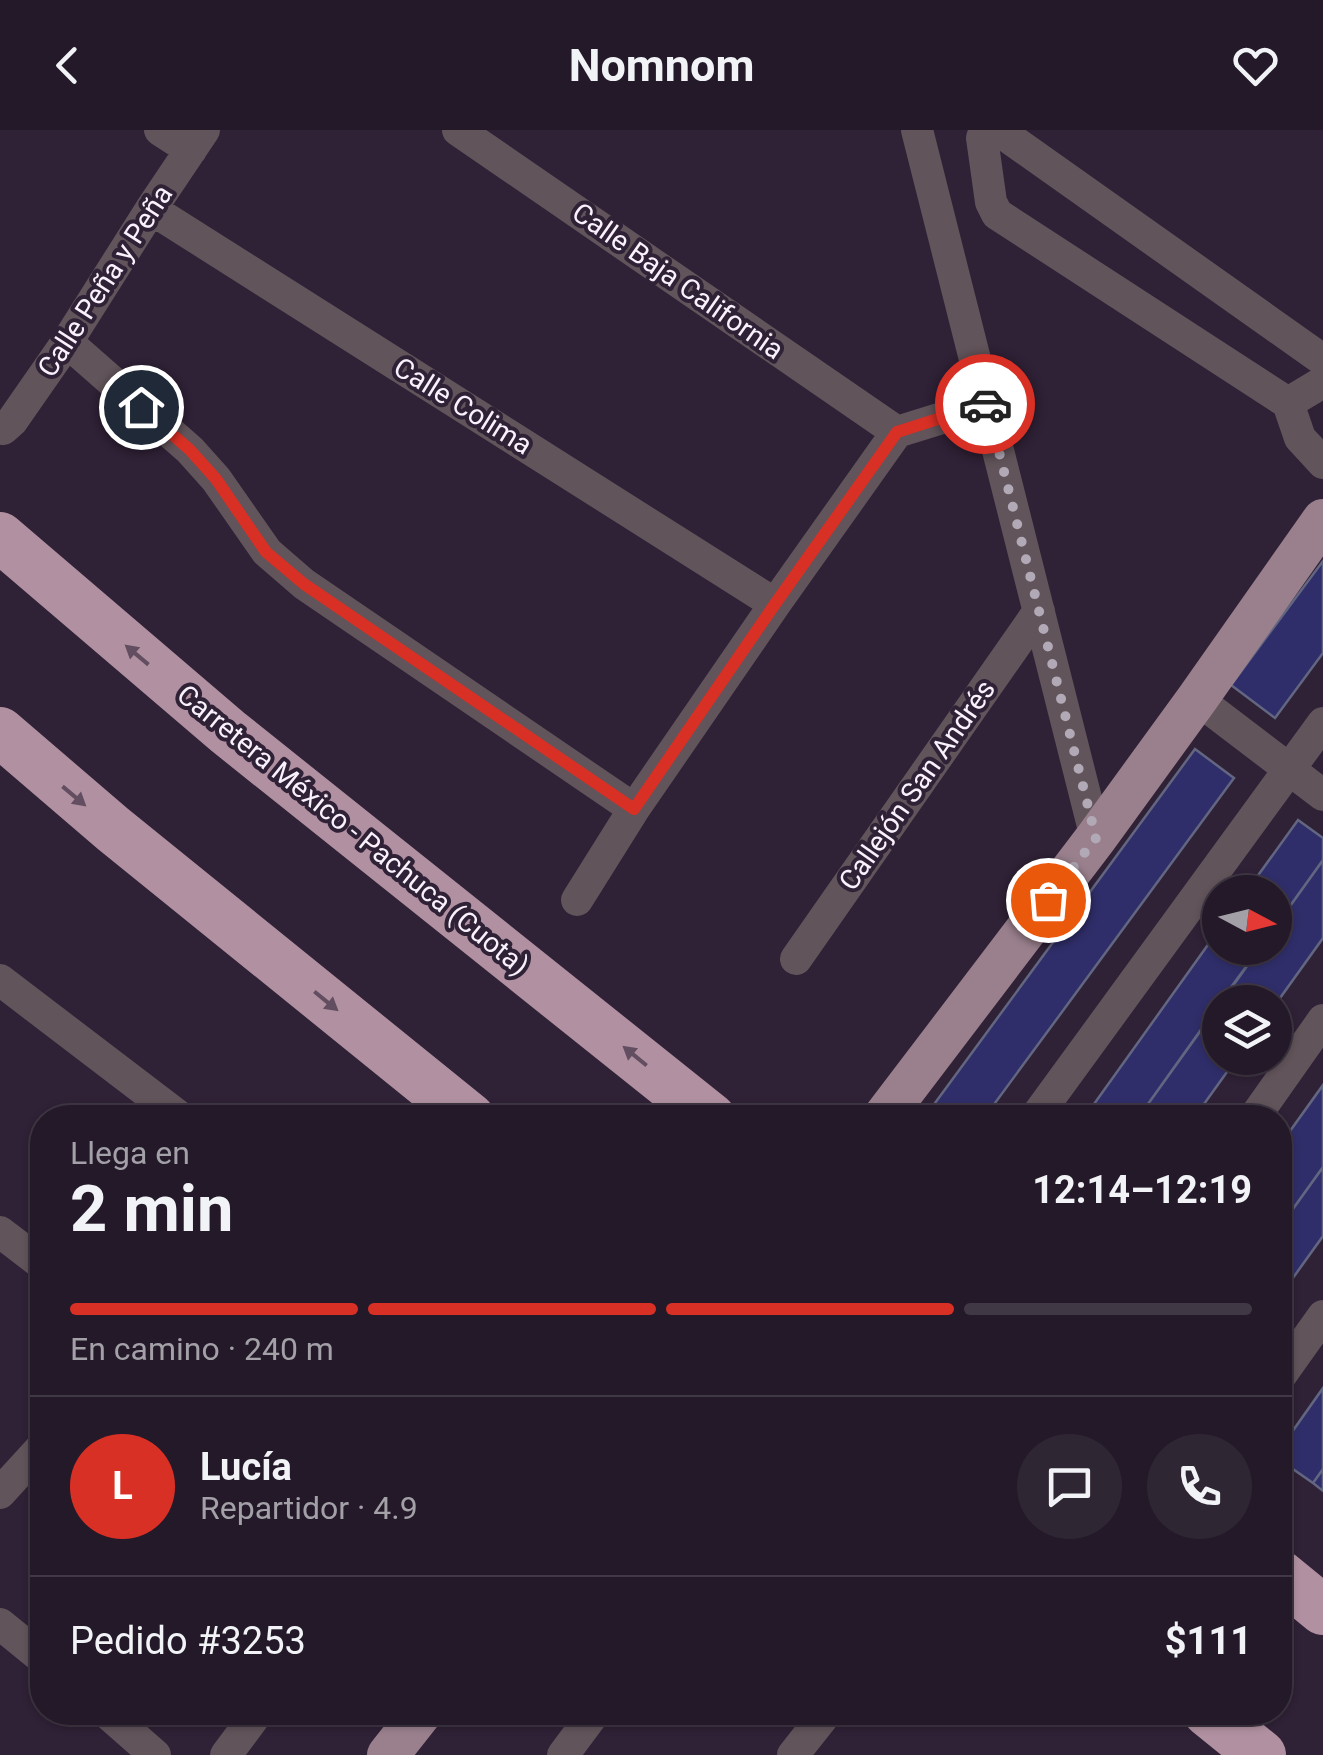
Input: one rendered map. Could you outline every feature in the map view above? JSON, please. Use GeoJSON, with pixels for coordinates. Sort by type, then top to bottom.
{"type":"FeatureCollection","features":[{"type":"Feature","properties":{"kind":"highway","name":"Carretera México - Pachuca (Cuota)"},"geometry":{"type":"LineString","coordinates":[[0,538],[243,744],[695,1105]]}},
{"type":"Feature","properties":{"kind":"highway"},"geometry":{"type":"LineString","coordinates":[[0,732],[454,1105]]}},
{"type":"Feature","properties":{"kind":"highway"},"geometry":{"type":"LineString","coordinates":[[1292,1585],[1323,1610]]}},
{"type":"Feature","properties":{"kind":"highway"},"geometry":{"type":"LineString","coordinates":[[1224,1725],[1261,1755]]}},
{"type":"Feature","properties":{"kind":"main road"},"geometry":{"type":"LineString","coordinates":[[893,1105],[1096,838],[1323,520]]}},
{"type":"Feature","properties":{"kind":"main road"},"geometry":{"type":"LineString","coordinates":[[388,1755],[412,1725]]}},
{"type":"Feature","properties":{"kind":"street"},"geometry":{"type":"LineString","coordinates":[[160,130],[198,140]]}},
{"type":"Feature","properties":{"kind":"street","name":"Calle Baja California"},"geometry":{"type":"LineString","coordinates":[[458,130],[897,432]]}},
{"type":"Feature","properties":{"kind":"street"},"geometry":{"type":"LineString","coordinates":[[917,130],[1096,838]]}},
{"type":"Feature","properties":{"kind":"street"},"geometry":{"type":"LineString","coordinates":[[985,130],[984,154],[996,214],[1288,404],[1300,438],[1323,464]]}},
{"type":"Feature","properties":{"kind":"street"},"geometry":{"type":"LineString","coordinates":[[998,130],[1323,360]]}},
{"type":"Feature","properties":{"kind":"street","name":"Calle Peña y Peña"},"geometry":{"type":"LineString","coordinates":[[1,428],[12,421],[68,342],[198,140]]}},
{"type":"Feature","properties":{"kind":"street","name":"Calle Colima"},"geometry":{"type":"LineString","coordinates":[[151,209],[775,604]]}},
{"type":"Feature","properties":{"kind":"street"},"geometry":{"type":"LineString","coordinates":[[68,342],[190,450],[216,479],[266,552],[304,584],[634,809]]}},
{"type":"Feature","properties":{"kind":"street"},"geometry":{"type":"LineString","coordinates":[[1288,404],[1323,382]]}},
{"type":"Feature","properties":{"kind":"street"},"geometry":{"type":"LineString","coordinates":[[577,900],[634,809],[897,432],[987,404]]}},
{"type":"Feature","properties":{"kind":"street","name":"Callejón San Andrés"},"geometry":{"type":"LineString","coordinates":[[796,959],[1039,610]]}},
{"type":"Feature","properties":{"kind":"street"},"geometry":{"type":"LineString","coordinates":[[1198,699],[1323,796]]}},
{"type":"Feature","properties":{"kind":"street"},"geometry":{"type":"LineString","coordinates":[[1045,1105],[1323,723]]}},
{"type":"Feature","properties":{"kind":"street"},"geometry":{"type":"LineString","coordinates":[[0,980],[164,1105]]}},
{"type":"Feature","properties":{"kind":"street"},"geometry":{"type":"LineString","coordinates":[[1263,1105],[1323,1020]]}},
{"type":"Feature","properties":{"kind":"street"},"geometry":{"type":"LineString","coordinates":[[0,1232],[30,1255]]}},
{"type":"Feature","properties":{"kind":"street"},"geometry":{"type":"LineString","coordinates":[[1292,1360],[1323,1316]]}},
{"type":"Feature","properties":{"kind":"street"},"geometry":{"type":"LineString","coordinates":[[0,1494],[30,1460]]}},
{"type":"Feature","properties":{"kind":"street"},"geometry":{"type":"LineString","coordinates":[[0,1624],[30,1647]]}},
{"type":"Feature","properties":{"kind":"street"},"geometry":{"type":"LineString","coordinates":[[121,1725],[155,1755]]}},
{"type":"Feature","properties":{"kind":"street"},"geometry":{"type":"LineString","coordinates":[[226,1755],[248,1725]]}},
{"type":"Feature","properties":{"kind":"street"},"geometry":{"type":"LineString","coordinates":[[564,1755],[586,1725]]}},
{"type":"Feature","properties":{"kind":"street"},"geometry":{"type":"LineString","coordinates":[[793,1755],[817,1725]]}},
{"type":"Feature","properties":{"kind":"building"},"geometry":{"type":"Polygon","coordinates":[[[1323,561],[1323,653],[1275,718],[1231,685],[1323,561]]]}},
{"type":"Feature","properties":{"kind":"building"},"geometry":{"type":"Polygon","coordinates":[[[1195,749],[1234,778],[994,1105],[934,1105],[1195,749]]]}},
{"type":"Feature","properties":{"kind":"building"},"geometry":{"type":"Polygon","coordinates":[[[1298,820],[1323,838],[1323,860],[1292,903],[1292,875],[1258,875],[1298,820]]]}},
{"type":"Feature","properties":{"kind":"building"},"geometry":{"type":"Polygon","coordinates":[[[1323,860],[1323,938],[1289,985],[1233,985],[1247,965],[1292,965],[1292,903],[1323,860]]]}},
{"type":"Feature","properties":{"kind":"building"},"geometry":{"type":"Polygon","coordinates":[[[1202,953],[1202,965],[1248,965],[1233,985],[1202,985],[1202,1029],[1147,1105],[1093,1105],[1202,953]]]}},
{"type":"Feature","properties":{"kind":"building"},"geometry":{"type":"Polygon","coordinates":[[[1202,1028],[1202,1075],[1225,1075],[1203,1105],[1147,1105],[1202,1028]]]}},
{"type":"Feature","properties":{"kind":"building"},"geometry":{"type":"Polygon","coordinates":[[[1323,1085],[1323,1167],[1292,1210],[1292,1128],[1323,1085]]]}},
{"type":"Feature","properties":{"kind":"building"},"geometry":{"type":"Polygon","coordinates":[[[1323,1167],[1323,1236],[1292,1279],[1292,1210],[1323,1167]]]}},
{"type":"Feature","properties":{"kind":"building"},"geometry":{"type":"Polygon","coordinates":[[[1323,1388],[1323,1469],[1313,1483],[1292,1468],[1292,1432],[1323,1388]]]}},
{"type":"Feature","properties":{"kind":"building"},"geometry":{"type":"Polygon","coordinates":[[[1323,1469],[1323,1491],[1313,1483],[1323,1469]]]}},
{"type":"Feature","properties":{"kind":"way so far"},"geometry":{"type":"LineString","coordinates":[[985,404],[1096,838],[1048,900]]}},
{"type":"Feature","properties":{"kind":"route"},"geometry":{"type":"LineString","coordinates":[[141,407],[190,450],[216,479],[266,552],[304,584],[634,809],[897,432],[985,404]]}}]}
